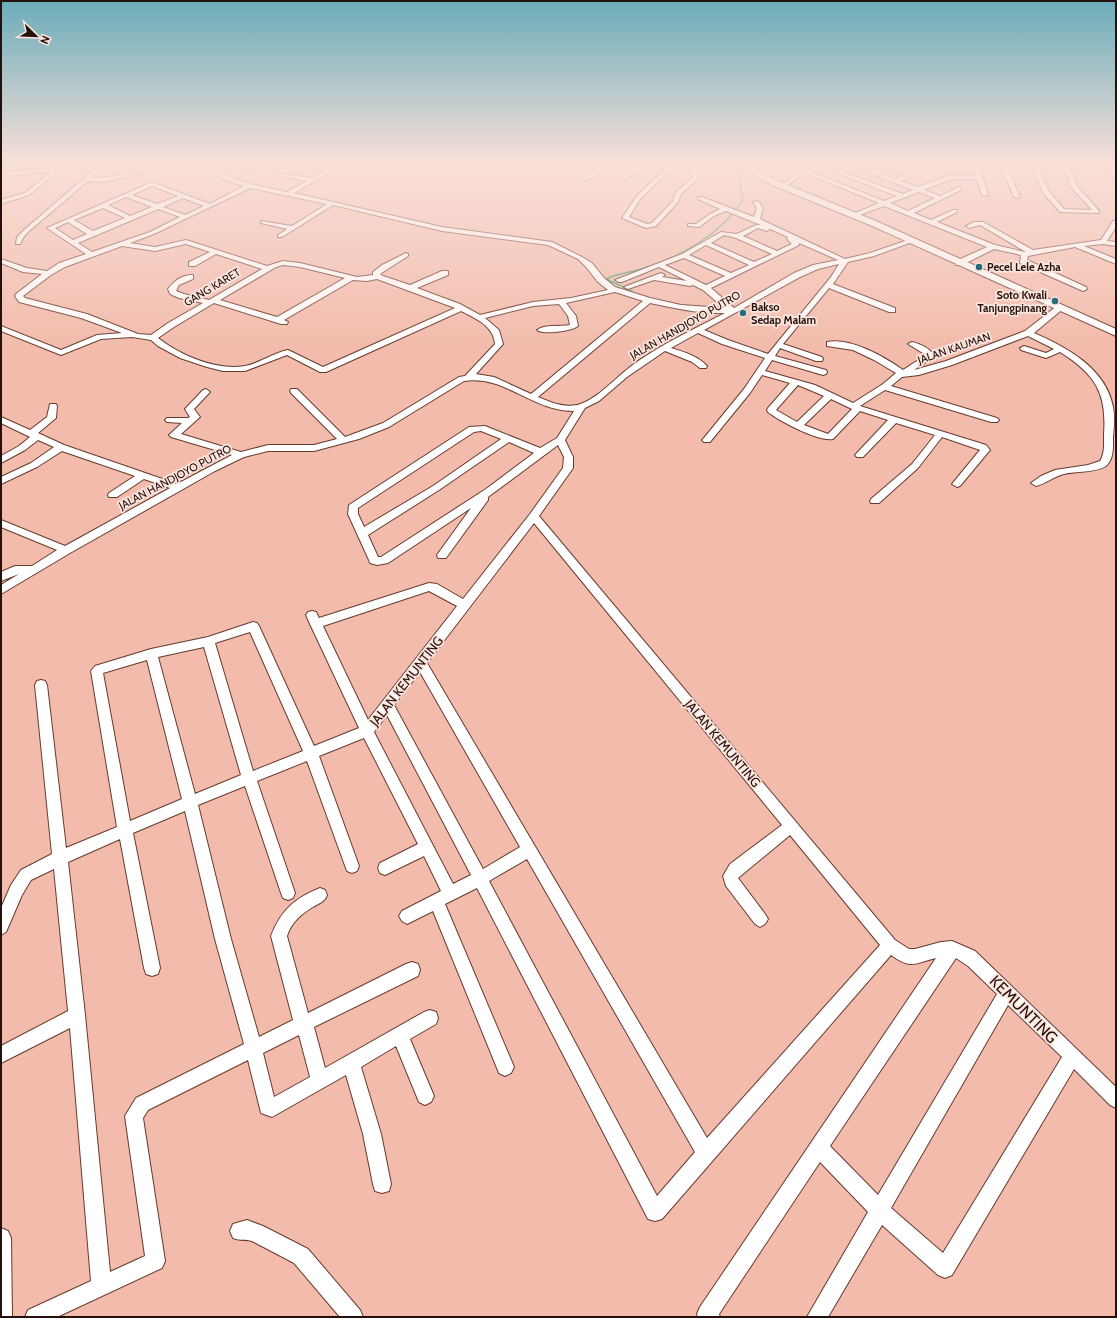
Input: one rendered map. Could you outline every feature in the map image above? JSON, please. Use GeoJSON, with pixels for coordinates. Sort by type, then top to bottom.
{"type":"FeatureCollection","features":[{"type":"Feature","properties":{"kind":"main road"},"geometry":{"type":"LineString","coordinates":[[882,227],[959,263],[1116,333]]}},
{"type":"Feature","properties":{"kind":"street"},"geometry":{"type":"LineString","coordinates":[[18,243],[20,237],[31,227]]}},
{"type":"Feature","properties":{"kind":"street"},"geometry":{"type":"LineString","coordinates":[[54,227],[50,228],[91,254]]}},
{"type":"Feature","properties":{"kind":"street"},"geometry":{"type":"LineString","coordinates":[[80,227],[92,234]]}},
{"type":"Feature","properties":{"kind":"street"},"geometry":{"type":"LineString","coordinates":[[72,242],[106,227]]}},
{"type":"Feature","properties":{"kind":"street"},"geometry":{"type":"LineString","coordinates":[[165,227],[152,233],[62,265],[48,273],[19,296],[22,300],[84,316],[132,335],[143,338],[153,338],[167,348],[207,365],[240,369],[288,352],[320,369],[328,369],[461,308]]}},
{"type":"Feature","properties":{"kind":"street"},"geometry":{"type":"LineString","coordinates":[[286,227],[293,228]]}},
{"type":"Feature","properties":{"kind":"street"},"geometry":{"type":"LineString","coordinates":[[431,227],[550,242],[580,258],[606,285],[616,290],[648,300],[681,307],[715,311],[734,310]]}},
{"type":"Feature","properties":{"kind":"street"},"geometry":{"type":"LineString","coordinates":[[738,236],[759,227]]}},
{"type":"Feature","properties":{"kind":"street"},"geometry":{"type":"LineString","coordinates":[[654,278],[706,288],[798,243],[761,227]]}},
{"type":"Feature","properties":{"kind":"street"},"geometry":{"type":"LineString","coordinates":[[707,440],[761,372],[767,356],[828,285],[845,261],[770,227]]}},
{"type":"Feature","properties":{"kind":"street"},"geometry":{"type":"LineString","coordinates":[[943,227],[993,247],[1025,254],[1103,242],[1116,244]]}},
{"type":"Feature","properties":{"kind":"street"},"geometry":{"type":"LineString","coordinates":[[987,227],[1035,253]]}},
{"type":"Feature","properties":{"kind":"street"},"geometry":{"type":"LineString","coordinates":[[1103,242],[1112,227]]}},
{"type":"Feature","properties":{"kind":"street"},"geometry":{"type":"LineString","coordinates":[[280,236],[293,228]]}},
{"type":"Feature","properties":{"kind":"street"},"geometry":{"type":"LineString","coordinates":[[957,232],[975,230],[1003,249]]}},
{"type":"Feature","properties":{"kind":"street"},"geometry":{"type":"LineString","coordinates":[[619,280],[684,255],[723,233],[738,236],[776,253]]}},
{"type":"Feature","properties":{"kind":"street"},"geometry":{"type":"LineString","coordinates":[[122,244],[150,249],[161,248],[176,240],[267,268]]}},
{"type":"Feature","properties":{"kind":"street","name":"JALAN HANDJOYO PUTRO"},"geometry":{"type":"LineString","coordinates":[[582,406],[625,374],[665,348],[797,275],[816,267],[872,255],[913,240]]}},
{"type":"Feature","properties":{"kind":"street"},"geometry":{"type":"LineString","coordinates":[[706,243],[753,264]]}},
{"type":"Feature","properties":{"kind":"street"},"geometry":{"type":"LineString","coordinates":[[192,264],[225,245]]}},
{"type":"Feature","properties":{"kind":"street"},"geometry":{"type":"LineString","coordinates":[[1076,245],[1116,262]]}},
{"type":"Feature","properties":{"kind":"street"},"geometry":{"type":"LineString","coordinates":[[959,263],[993,247]]}},
{"type":"Feature","properties":{"kind":"street"},"geometry":{"type":"LineString","coordinates":[[1025,254],[1025,257],[1022,260],[1023,261],[1083,289]]}},
{"type":"Feature","properties":{"kind":"street"},"geometry":{"type":"LineString","coordinates":[[406,255],[385,266],[377,275],[461,308],[479,317],[495,330],[499,337],[500,344],[469,377]]}},
{"type":"Feature","properties":{"kind":"street"},"geometry":{"type":"LineString","coordinates":[[684,255],[731,276]]}},
{"type":"Feature","properties":{"kind":"street"},"geometry":{"type":"LineString","coordinates":[[1,261],[26,270],[48,273]]}},
{"type":"Feature","properties":{"kind":"street","name":"GANG KARET"},"geometry":{"type":"LineString","coordinates":[[153,338],[171,325],[267,268],[283,263],[292,263],[364,279],[377,275]]}},
{"type":"Feature","properties":{"kind":"street"},"geometry":{"type":"LineString","coordinates":[[660,265],[706,288],[734,310]]}},
{"type":"Feature","properties":{"kind":"street"},"geometry":{"type":"LineString","coordinates":[[628,287],[672,271]]}},
{"type":"Feature","properties":{"kind":"street"},"geometry":{"type":"LineString","coordinates":[[410,288],[445,273]]}},
{"type":"Feature","properties":{"kind":"street"},"geometry":{"type":"LineString","coordinates":[[190,277],[176,283],[172,289],[173,292],[182,296],[211,301],[286,323]]}},
{"type":"Feature","properties":{"kind":"street"},"geometry":{"type":"LineString","coordinates":[[278,320],[353,277]]}},
{"type":"Feature","properties":{"kind":"street"},"geometry":{"type":"LineString","coordinates":[[828,285],[892,310]]}},
{"type":"Feature","properties":{"kind":"street"},"geometry":{"type":"LineString","coordinates":[[706,288],[711,306],[715,311]]}},
{"type":"Feature","properties":{"kind":"street"},"geometry":{"type":"LineString","coordinates":[[479,317],[533,304],[594,296],[616,290]]}},
{"type":"Feature","properties":{"kind":"street"},"geometry":{"type":"LineString","coordinates":[[532,398],[648,300]]}},
{"type":"Feature","properties":{"kind":"street"},"geometry":{"type":"LineString","coordinates":[[541,330],[563,329],[574,326],[575,321],[560,301]]}},
{"type":"Feature","properties":{"kind":"street","name":"JALAN KAUMAN"},"geometry":{"type":"LineString","coordinates":[[799,426],[830,437],[856,407],[898,375],[902,373],[919,372],[949,364],[1028,333],[1060,308]]}},
{"type":"Feature","properties":{"kind":"street"},"geometry":{"type":"LineString","coordinates":[[1,328],[61,353],[100,337],[132,335]]}},
{"type":"Feature","properties":{"kind":"street"},"geometry":{"type":"LineString","coordinates":[[698,330],[725,342],[823,372]]}},
{"type":"Feature","properties":{"kind":"street"},"geometry":{"type":"LineString","coordinates":[[1028,333],[1061,349],[1078,360],[1092,375],[1103,391],[1108,403],[1110,415],[1107,456],[1104,462],[1100,465],[1058,472],[1036,482]]}},
{"type":"Feature","properties":{"kind":"street"},"geometry":{"type":"LineString","coordinates":[[830,344],[849,346],[886,362],[902,373],[910,370],[931,356],[927,351],[912,344]]}},
{"type":"Feature","properties":{"kind":"street"},"geometry":{"type":"LineString","coordinates":[[778,345],[819,359]]}},
{"type":"Feature","properties":{"kind":"street"},"geometry":{"type":"LineString","coordinates":[[665,348],[695,360],[702,366]]}},
{"type":"Feature","properties":{"kind":"street"},"geometry":{"type":"LineString","coordinates":[[1024,348],[1046,356],[1061,349]]}},
{"type":"Feature","properties":{"kind":"street"},"geometry":{"type":"LineString","coordinates":[[761,372],[796,382],[856,407],[894,420],[981,446],[986,450],[957,484]]}},
{"type":"Feature","properties":{"kind":"street"},"geometry":{"type":"LineString","coordinates":[[469,377],[494,379],[532,398],[562,408],[582,406]]}},
{"type":"Feature","properties":{"kind":"street","name":"JALAN HANDJOYO PUTRO"},"geometry":{"type":"LineString","coordinates":[[1,590],[66,550],[241,455],[260,449],[314,448],[344,441],[386,425],[462,379],[469,377]]}},
{"type":"Feature","properties":{"kind":"street"},"geometry":{"type":"LineString","coordinates":[[796,382],[771,410],[776,415],[799,426],[830,395]]}},
{"type":"Feature","properties":{"kind":"street"},"geometry":{"type":"LineString","coordinates":[[884,387],[994,420]]}},
{"type":"Feature","properties":{"kind":"street"},"geometry":{"type":"LineString","coordinates":[[294,391],[344,441]]}},
{"type":"Feature","properties":{"kind":"street"},"geometry":{"type":"LineString","coordinates":[[206,392],[188,409],[195,416],[174,435],[241,455]]}},
{"type":"Feature","properties":{"kind":"street"},"geometry":{"type":"LineString","coordinates":[[1,460],[22,448],[51,418],[53,406]]}},
{"type":"Feature","properties":{"kind":"street"},"geometry":{"type":"LineString","coordinates":[[541,452],[482,428],[475,428],[355,505],[352,509],[353,514],[363,533],[374,560],[380,561],[490,491],[541,452],[560,440],[582,406]]}},
{"type":"Feature","properties":{"kind":"street"},"geometry":{"type":"LineString","coordinates":[[1,420],[61,447],[179,488]]}},
{"type":"Feature","properties":{"kind":"street"},"geometry":{"type":"LineString","coordinates":[[170,420],[190,421]]}},
{"type":"Feature","properties":{"kind":"street"},"geometry":{"type":"LineString","coordinates":[[860,455],[894,420]]}},
{"type":"Feature","properties":{"kind":"street"},"geometry":{"type":"LineString","coordinates":[[875,501],[915,466],[941,433]]}},
{"type":"Feature","properties":{"kind":"street"},"geometry":{"type":"LineString","coordinates":[[363,533],[436,488],[508,439]]}},
{"type":"Feature","properties":{"kind":"street","name":"JALAN KEMUNTING"},"geometry":{"type":"LineString","coordinates":[[366,731],[388,705],[534,516],[568,468],[570,461],[568,453],[560,440]]}},
{"type":"Feature","properties":{"kind":"street"},"geometry":{"type":"LineString","coordinates":[[1,481],[34,465],[61,447]]}},
{"type":"Feature","properties":{"kind":"street"},"geometry":{"type":"LineString","coordinates":[[112,495],[144,475]]}},
{"type":"Feature","properties":{"kind":"street"},"geometry":{"type":"LineString","coordinates":[[442,555],[490,491]]}},
{"type":"Feature","properties":{"kind":"street","name":"JALAN KEMUNTING"},"geometry":{"type":"LineString","coordinates":[[534,516],[890,945],[905,956],[919,957],[935,951],[952,949]]}},
{"type":"Feature","properties":{"kind":"street"},"geometry":{"type":"LineString","coordinates":[[1,522],[66,550]]}},
{"type":"Feature","properties":{"kind":"street"},"geometry":{"type":"LineString","coordinates":[[1,577],[15,570],[34,570]]}},
{"type":"Feature","properties":{"kind":"street"},"geometry":{"type":"LineString","coordinates":[[450,893],[366,731],[314,619],[429,586],[464,605]]}},
{"type":"Feature","properties":{"kind":"street"},"geometry":{"type":"LineString","coordinates":[[152,968],[125,830],[97,671],[101,668],[151,654],[208,641],[254,626],[311,753],[352,866]]}},
{"type":"Feature","properties":{"kind":"street"},"geometry":{"type":"LineString","coordinates":[[208,641],[249,779],[288,893]]}},
{"type":"Feature","properties":{"kind":"street"},"geometry":{"type":"LineString","coordinates":[[151,654],[190,802],[223,939],[254,1050],[266,1105],[269,1108],[272,1108],[430,1018]]}},
{"type":"Feature","properties":{"kind":"street"},"geometry":{"type":"LineString","coordinates":[[420,662],[706,1153]]}},
{"type":"Feature","properties":{"kind":"street"},"geometry":{"type":"LineString","coordinates":[[41,685],[77,1015],[101,1286]]}},
{"type":"Feature","properties":{"kind":"street"},"geometry":{"type":"LineString","coordinates":[[388,705],[481,878],[655,1212],[890,945]]}},
{"type":"Feature","properties":{"kind":"street"},"geometry":{"type":"LineString","coordinates":[[1,927],[20,882],[26,875],[60,858],[190,802],[366,731]]}},
{"type":"Feature","properties":{"kind":"street"},"geometry":{"type":"LineString","coordinates":[[760,919],[731,880],[730,876],[735,869],[791,826]]}},
{"type":"Feature","properties":{"kind":"street"},"geometry":{"type":"LineString","coordinates":[[385,868],[427,847]]}},
{"type":"Feature","properties":{"kind":"street"},"geometry":{"type":"LineString","coordinates":[[406,916],[481,878],[529,850]]}},
{"type":"Feature","properties":{"kind":"street"},"geometry":{"type":"LineString","coordinates":[[320,895],[294,911],[282,927],[279,936],[320,1081]]}},
{"type":"Feature","properties":{"kind":"street"},"geometry":{"type":"LineString","coordinates":[[436,901],[505,1067]]}},
{"type":"Feature","properties":{"kind":"street"},"geometry":{"type":"LineString","coordinates":[[710,1317],[707,1314],[952,949]]}},
{"type":"Feature","properties":{"kind":"street","name":"KEMUNTING"},"geometry":{"type":"LineString","coordinates":[[952,949],[974,960],[1116,1099]]}},
{"type":"Feature","properties":{"kind":"street"},"geometry":{"type":"LineString","coordinates":[[35,1317],[155,1261],[134,1116],[144,1102],[254,1050],[412,970]]}},
{"type":"Feature","properties":{"kind":"street"},"geometry":{"type":"LineString","coordinates":[[817,1317],[1008,992]]}},
{"type":"Feature","properties":{"kind":"street"},"geometry":{"type":"LineString","coordinates":[[1,1054],[77,1015]]}},
{"type":"Feature","properties":{"kind":"street"},"geometry":{"type":"LineString","coordinates":[[400,1035],[425,1096]]}},
{"type":"Feature","properties":{"kind":"street"},"geometry":{"type":"LineString","coordinates":[[818,1148],[880,1210],[945,1268],[1072,1056]]}},
{"type":"Feature","properties":{"kind":"street"},"geometry":{"type":"LineString","coordinates":[[351,1062],[372,1134],[382,1184]]}},
{"type":"Feature","properties":{"kind":"street"},"geometry":{"type":"LineString","coordinates":[[240,1231],[247,1230],[256,1233],[301,1256],[353,1317]]}},
{"type":"Feature","properties":{"kind":"street"},"geometry":{"type":"LineString","coordinates":[[1,1238],[2,1317]]}},
{"type":"Feature","properties":{"kind":"waterway"},"geometry":{"type":"LineString","coordinates":[[630,294],[632,291],[606,279],[614,275],[641,269],[671,258],[698,243],[720,227]]}},
{"type":"Feature","properties":{"kind":"place","name":"Pecel Lele Azha"},"geometry":{"type":"Point","coordinates":[979,267]}},
{"type":"Feature","properties":{"kind":"place","name":"Soto Kwali Tanjungpinang"},"geometry":{"type":"Point","coordinates":[1055,301]}},
{"type":"Feature","properties":{"kind":"place","name":"Bakso Sedap Malam"},"geometry":{"type":"Point","coordinates":[743,313]}}]}
